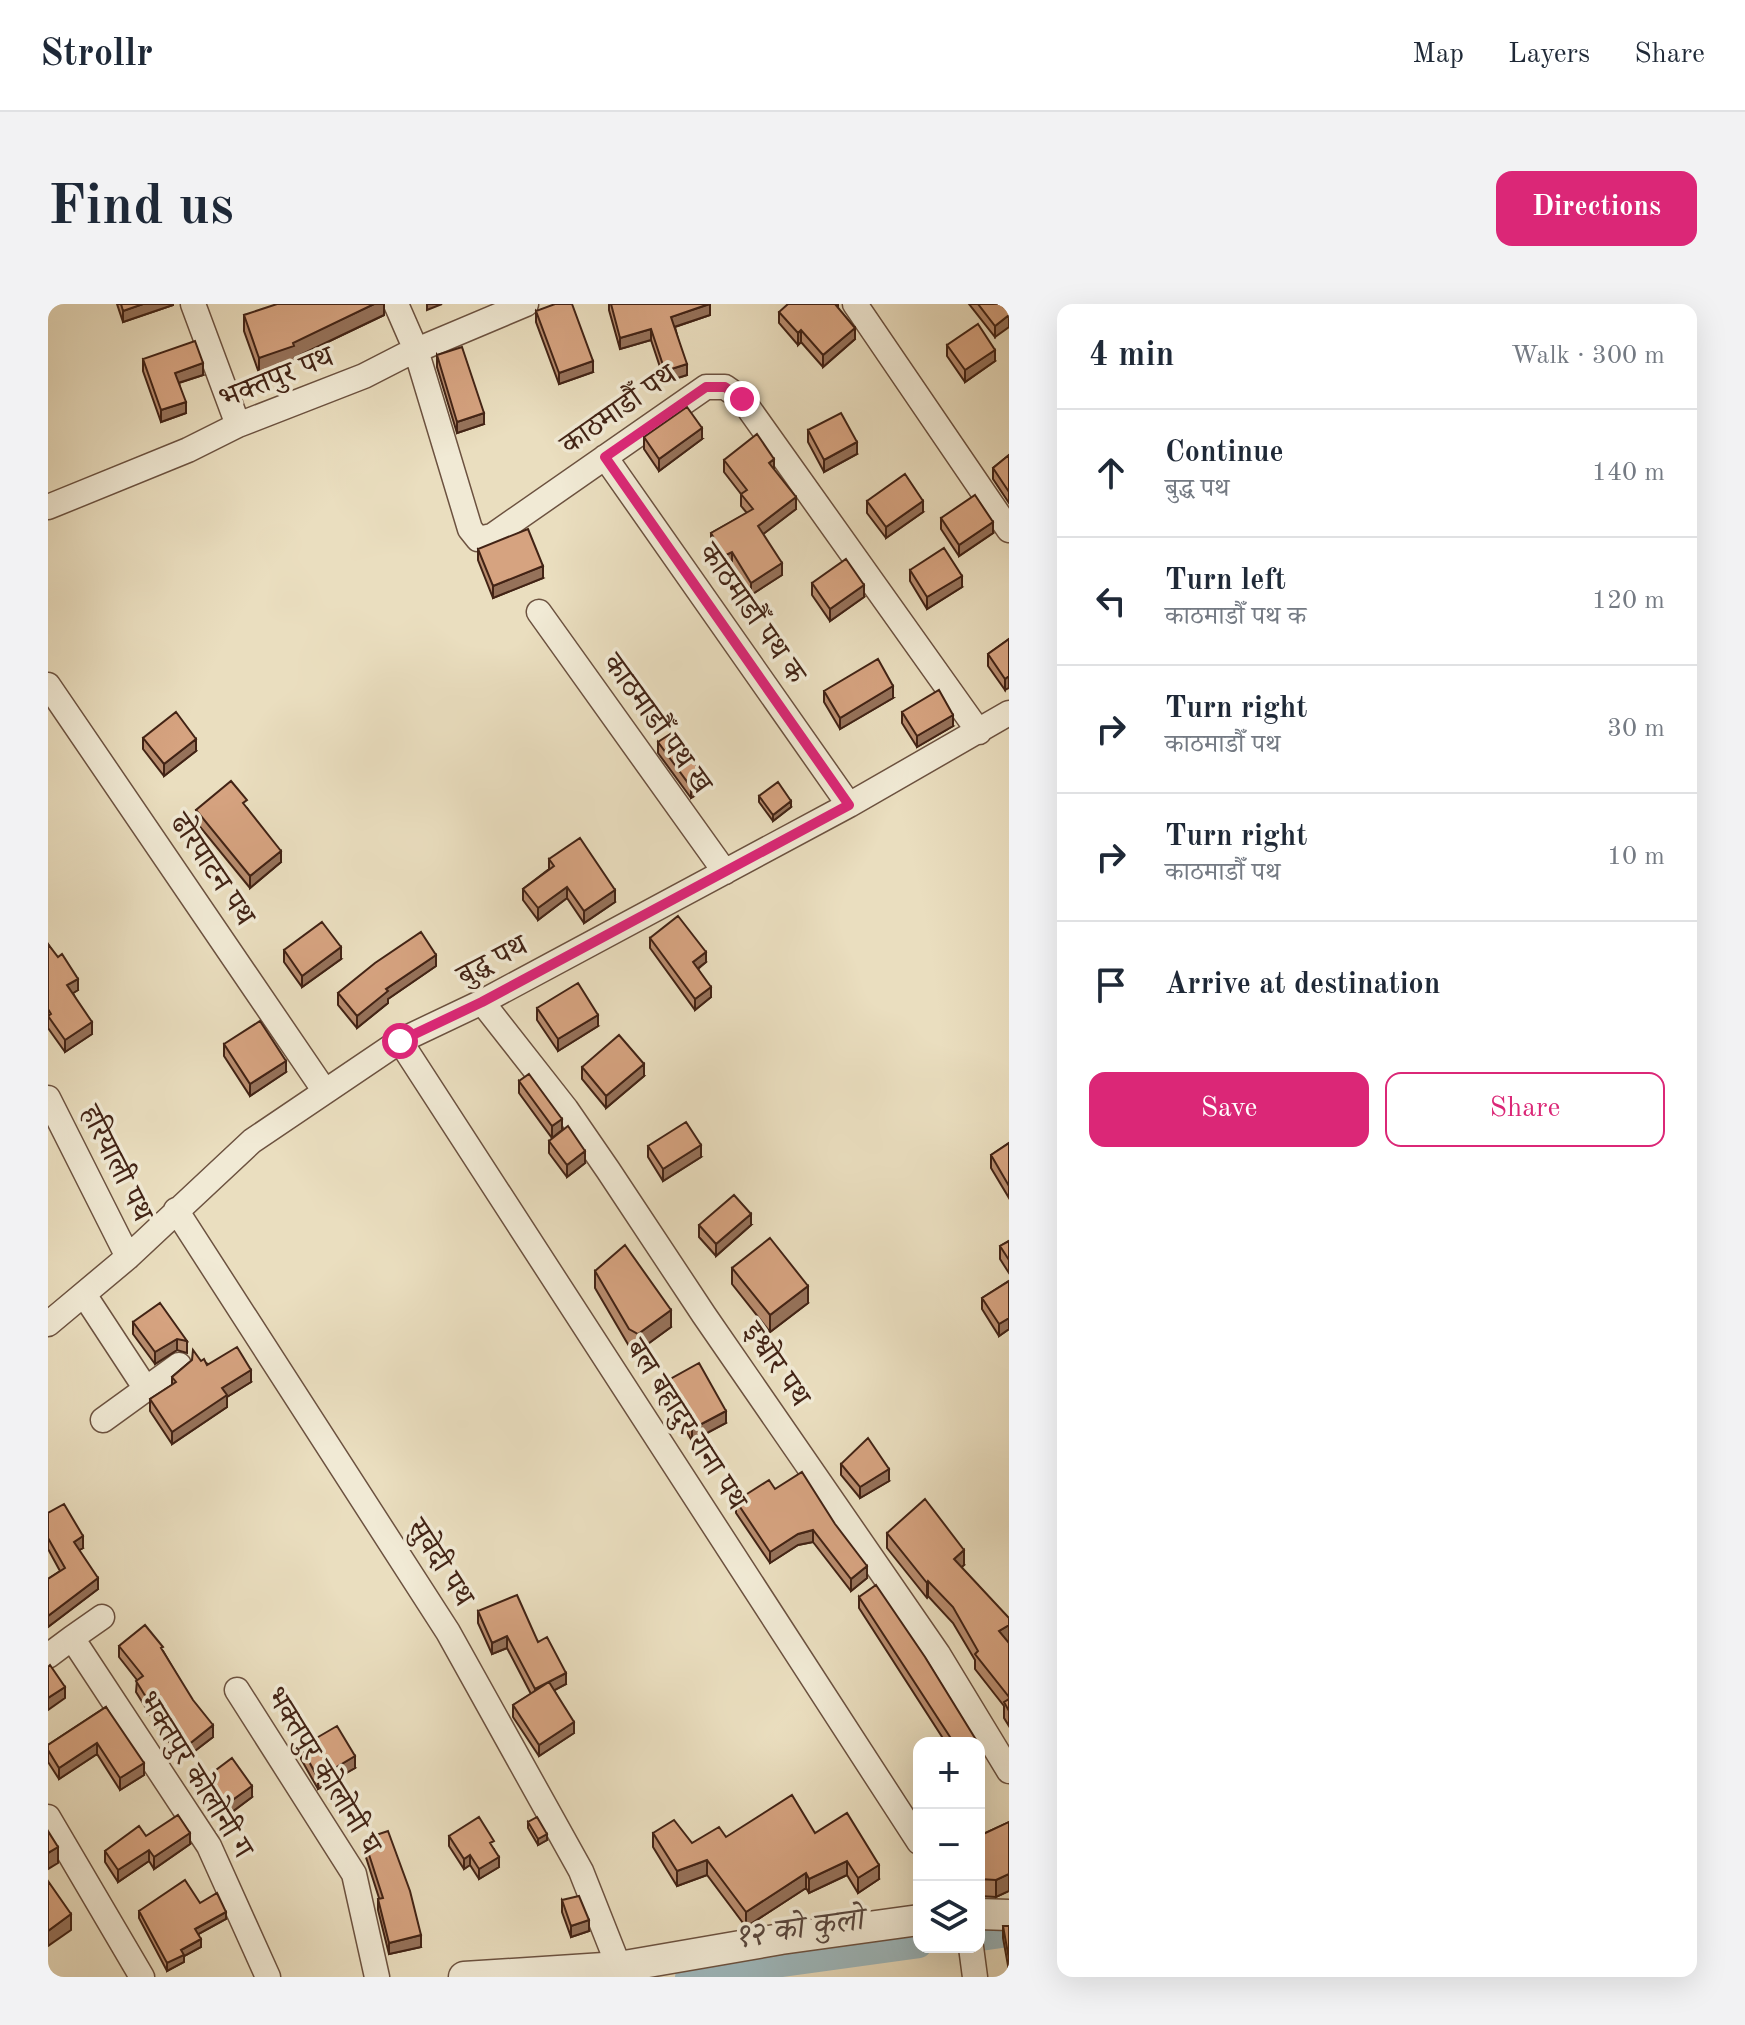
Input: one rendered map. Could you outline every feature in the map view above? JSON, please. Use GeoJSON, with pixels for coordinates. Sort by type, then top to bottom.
{"type":"FeatureCollection","features":[{"type":"Feature","properties":{"kind":"street"},"geometry":{"type":"LineString","coordinates":[[193,304],[238,425]]}},
{"type":"Feature","properties":{"kind":"street"},"geometry":{"type":"LineString","coordinates":[[396,304],[416,350]]}},
{"type":"Feature","properties":{"kind":"street","name":"भक्तपुर पथ"},"geometry":{"type":"LineString","coordinates":[[48,507],[188,450],[238,425],[364,376],[416,350],[526,304]]}},
{"type":"Feature","properties":{"kind":"street"},"geometry":{"type":"LineString","coordinates":[[855,304],[1009,530]]}},
{"type":"Feature","properties":{"kind":"street","name":"काठमाडौँ पथ"},"geometry":{"type":"LineString","coordinates":[[416,350],[470,529],[478,539],[492,536],[706,387],[725,387],[742,399],[979,732]]}},
{"type":"Feature","properties":{"kind":"street","name":"काठमाडौँ पथ क"},"geometry":{"type":"LineString","coordinates":[[605,457],[849,805]]}},
{"type":"Feature","properties":{"kind":"street","name":"काठमाडौँ पथ ख"},"geometry":{"type":"LineString","coordinates":[[539,612],[725,872]]}},
{"type":"Feature","properties":{"kind":"street","name":"ढोरपाटन पथ"},"geometry":{"type":"LineString","coordinates":[[48,685],[324,1090]]}},
{"type":"Feature","properties":{"kind":"street","name":"बुद्ध पथ"},"geometry":{"type":"LineString","coordinates":[[48,1324],[85,1296],[252,1141],[400,1041],[482,1002],[725,872],[1009,713]]}},
{"type":"Feature","properties":{"kind":"street","name":"इश्वोर पथ"},"geometry":{"type":"LineString","coordinates":[[482,1002],[566,1109],[608,1170],[938,1654],[1009,1771]]}},
{"type":"Feature","properties":{"kind":"street","name":"बल बहादुर राना पथ"},"geometry":{"type":"LineString","coordinates":[[400,1041],[913,1833]]}},
{"type":"Feature","properties":{"kind":"street","name":"हरियाली पथ"},"geometry":{"type":"LineString","coordinates":[[48,1098],[128,1257]]}},
{"type":"Feature","properties":{"kind":"street","name":"सुवेदी पथ"},"geometry":{"type":"LineString","coordinates":[[176,1210],[448,1632],[581,1871],[619,1967]]}},
{"type":"Feature","properties":{"kind":"street"},"geometry":{"type":"LineString","coordinates":[[85,1296],[146,1389]]}},
{"type":"Feature","properties":{"kind":"street"},"geometry":{"type":"LineString","coordinates":[[103,1420],[179,1365]]}},
{"type":"Feature","properties":{"kind":"street"},"geometry":{"type":"LineString","coordinates":[[48,1656],[102,1617]]}},
{"type":"Feature","properties":{"kind":"street","name":"भक्तपुर कोलोनी ग"},"geometry":{"type":"LineString","coordinates":[[72,1638],[209,1846],[268,1977]]}},
{"type":"Feature","properties":{"kind":"street","name":"भक्तपुर कोलोनी घ"},"geometry":{"type":"LineString","coordinates":[[237,1690],[354,1874],[377,1977]]}},
{"type":"Feature","properties":{"kind":"street"},"geometry":{"type":"LineString","coordinates":[[48,1817],[142,1977]]}},
{"type":"Feature","properties":{"kind":"street"},"geometry":{"type":"LineString","coordinates":[[985,1914],[1009,1915]]}},
{"type":"Feature","properties":{"kind":"street"},"geometry":{"type":"LineString","coordinates":[[464,1977],[619,1967],[781,1939],[913,1921]]}},
{"type":"Feature","properties":{"kind":"street"},"geometry":{"type":"LineString","coordinates":[[972,1953],[975,1977]]}},
{"type":"Feature","properties":{"kind":"building"},"geometry":{"type":"Polygon","coordinates":[[[121,304],[143,304],[123,311],[121,304]]]}},
{"type":"Feature","properties":{"kind":"building"},"geometry":{"type":"Polygon","coordinates":[[[277,304],[374,304],[293,343],[294,346],[259,358],[244,315],[277,304]]]}},
{"type":"Feature","properties":{"kind":"building"},"geometry":{"type":"Polygon","coordinates":[[[555,304],[572,304],[593,361],[559,373],[536,311],[555,304]]]}},
{"type":"Feature","properties":{"kind":"building"},"geometry":{"type":"Polygon","coordinates":[[[611,304],[709,304],[671,317],[687,364],[665,371],[651,329],[620,338],[611,304]]]}},
{"type":"Feature","properties":{"kind":"building"},"geometry":{"type":"Polygon","coordinates":[[[788,304],[835,304],[855,328],[823,355],[801,330],[798,333],[779,312],[788,304]]]}},
{"type":"Feature","properties":{"kind":"building"},"geometry":{"type":"Polygon","coordinates":[[[978,304],[1004,304],[1009,315],[995,326],[978,304]]]}},
{"type":"Feature","properties":{"kind":"building"},"geometry":{"type":"Polygon","coordinates":[[[978,324],[995,350],[965,370],[947,345],[978,324]]]}},
{"type":"Feature","properties":{"kind":"building"},"geometry":{"type":"Polygon","coordinates":[[[195,341],[203,363],[175,373],[186,402],[161,410],[143,359],[195,341]]]}},
{"type":"Feature","properties":{"kind":"building"},"geometry":{"type":"Polygon","coordinates":[[[462,347],[484,413],[457,422],[437,355],[462,347]]]}},
{"type":"Feature","properties":{"kind":"building"},"geometry":{"type":"Polygon","coordinates":[[[687,407],[702,428],[659,459],[644,437],[687,407]]]}},
{"type":"Feature","properties":{"kind":"building"},"geometry":{"type":"Polygon","coordinates":[[[841,413],[857,442],[824,460],[808,430],[841,413]]]}},
{"type":"Feature","properties":{"kind":"building"},"geometry":{"type":"Polygon","coordinates":[[[757,434],[774,459],[769,463],[796,497],[758,526],[782,563],[751,583],[732,552],[724,556],[711,533],[753,509],[741,494],[747,490],[724,460],[757,434]]]}},
{"type":"Feature","properties":{"kind":"building"},"geometry":{"type":"Polygon","coordinates":[[[1009,455],[1009,492],[993,468],[1009,455]]]}},
{"type":"Feature","properties":{"kind":"building"},"geometry":{"type":"Polygon","coordinates":[[[905,474],[923,501],[886,527],[867,501],[905,474]]]}},
{"type":"Feature","properties":{"kind":"building"},"geometry":{"type":"Polygon","coordinates":[[[975,495],[993,522],[959,545],[941,518],[975,495]]]}},
{"type":"Feature","properties":{"kind":"building"},"geometry":{"type":"Polygon","coordinates":[[[528,529],[543,566],[493,586],[478,549],[528,529]]]}},
{"type":"Feature","properties":{"kind":"building"},"geometry":{"type":"Polygon","coordinates":[[[944,548],[962,576],[927,597],[910,570],[944,548]]]}},
{"type":"Feature","properties":{"kind":"building"},"geometry":{"type":"Polygon","coordinates":[[[846,559],[864,585],[830,609],[812,583],[846,559]]]}},
{"type":"Feature","properties":{"kind":"building"},"geometry":{"type":"Polygon","coordinates":[[[1009,639],[1009,676],[1005,679],[988,654],[1009,639]]]}},
{"type":"Feature","properties":{"kind":"building"},"geometry":{"type":"Polygon","coordinates":[[[878,659],[893,686],[840,718],[824,691],[878,659]]]}},
{"type":"Feature","properties":{"kind":"building"},"geometry":{"type":"Polygon","coordinates":[[[939,690],[953,715],[917,736],[902,712],[939,690]]]}},
{"type":"Feature","properties":{"kind":"building"},"geometry":{"type":"Polygon","coordinates":[[[176,712],[196,739],[164,764],[143,738],[176,712]]]}},
{"type":"Feature","properties":{"kind":"building"},"geometry":{"type":"Polygon","coordinates":[[[675,731],[704,778],[691,787],[658,742],[675,731]]]}},
{"type":"Feature","properties":{"kind":"building"},"geometry":{"type":"Polygon","coordinates":[[[231,781],[247,800],[243,803],[281,851],[250,876],[196,810],[231,781]]]}},
{"type":"Feature","properties":{"kind":"building"},"geometry":{"type":"Polygon","coordinates":[[[778,782],[791,801],[773,815],[759,796],[778,782]]]}},
{"type":"Feature","properties":{"kind":"building"},"geometry":{"type":"Polygon","coordinates":[[[580,838],[615,890],[584,911],[567,887],[538,908],[523,889],[554,866],[549,859],[580,838]]]}},
{"type":"Feature","properties":{"kind":"building"},"geometry":{"type":"Polygon","coordinates":[[[678,916],[706,952],[693,962],[711,987],[695,999],[650,938],[678,916]]]}},
{"type":"Feature","properties":{"kind":"building"},"geometry":{"type":"Polygon","coordinates":[[[322,922],[341,947],[302,976],[284,950],[322,922]]]}},
{"type":"Feature","properties":{"kind":"building"},"geometry":{"type":"Polygon","coordinates":[[[421,932],[436,955],[386,989],[388,991],[357,1016],[338,993],[421,932]]]}},
{"type":"Feature","properties":{"kind":"building"},"geometry":{"type":"Polygon","coordinates":[[[48,944],[58,957],[62,954],[78,979],[67,985],[92,1022],[65,1040],[48,1016],[51,1014],[48,1009],[48,944]]]}},
{"type":"Feature","properties":{"kind":"building"},"geometry":{"type":"Polygon","coordinates":[[[578,983],[598,1015],[558,1039],[537,1008],[578,983]]]}},
{"type":"Feature","properties":{"kind":"building"},"geometry":{"type":"Polygon","coordinates":[[[260,1021],[286,1061],[250,1084],[224,1044],[260,1021]]]}},
{"type":"Feature","properties":{"kind":"building"},"geometry":{"type":"Polygon","coordinates":[[[619,1035],[644,1064],[606,1096],[582,1067],[619,1035]]]}},
{"type":"Feature","properties":{"kind":"building"},"geometry":{"type":"Polygon","coordinates":[[[529,1074],[562,1119],[552,1126],[519,1081],[529,1074]]]}},
{"type":"Feature","properties":{"kind":"building"},"geometry":{"type":"Polygon","coordinates":[[[686,1122],[701,1145],[663,1169],[648,1146],[686,1122]]]}},
{"type":"Feature","properties":{"kind":"building"},"geometry":{"type":"Polygon","coordinates":[[[568,1126],[585,1151],[567,1165],[549,1141],[568,1126]]]}},
{"type":"Feature","properties":{"kind":"building"},"geometry":{"type":"Polygon","coordinates":[[[1009,1143],[1009,1186],[991,1155],[1009,1143]]]}},
{"type":"Feature","properties":{"kind":"building"},"geometry":{"type":"Polygon","coordinates":[[[734,1195],[751,1214],[716,1244],[699,1225],[734,1195]]]}},
{"type":"Feature","properties":{"kind":"building"},"geometry":{"type":"Polygon","coordinates":[[[770,1238],[808,1286],[770,1315],[732,1268],[770,1238]]]}},
{"type":"Feature","properties":{"kind":"building"},"geometry":{"type":"Polygon","coordinates":[[[1009,1241],[1009,1260],[1000,1246],[1009,1241]]]}},
{"type":"Feature","properties":{"kind":"building"},"geometry":{"type":"Polygon","coordinates":[[[625,1245],[671,1310],[638,1334],[629,1329],[595,1271],[625,1245]]]}},
{"type":"Feature","properties":{"kind":"building"},"geometry":{"type":"Polygon","coordinates":[[[1009,1281],[1009,1318],[999,1324],[982,1298],[1009,1281]]]}},
{"type":"Feature","properties":{"kind":"building"},"geometry":{"type":"Polygon","coordinates":[[[160,1303],[187,1341],[177,1339],[155,1352],[133,1322],[160,1303]]]}},
{"type":"Feature","properties":{"kind":"building"},"geometry":{"type":"Polygon","coordinates":[[[237,1347],[251,1370],[222,1388],[227,1395],[172,1432],[150,1399],[176,1382],[172,1377],[192,1360],[193,1350],[207,1365],[237,1347]]]}},
{"type":"Feature","properties":{"kind":"building"},"geometry":{"type":"Polygon","coordinates":[[[699,1363],[726,1411],[692,1429],[665,1382],[699,1363]]]}},
{"type":"Feature","properties":{"kind":"building"},"geometry":{"type":"Polygon","coordinates":[[[868,1438],[889,1469],[860,1487],[841,1464],[868,1438]]]}},
{"type":"Feature","properties":{"kind":"building"},"geometry":{"type":"Polygon","coordinates":[[[802,1472],[835,1524],[867,1566],[851,1579],[813,1530],[798,1534],[770,1552],[736,1501],[769,1480],[775,1489],[802,1472]]]}},
{"type":"Feature","properties":{"kind":"building"},"geometry":{"type":"Polygon","coordinates":[[[925,1499],[964,1550],[954,1559],[1009,1618],[1009,1625],[999,1631],[1009,1643],[1009,1697],[975,1654],[978,1651],[953,1607],[927,1583],[887,1533],[925,1499]]]}},
{"type":"Feature","properties":{"kind":"building"},"geometry":{"type":"Polygon","coordinates":[[[64,1504],[83,1536],[74,1542],[98,1578],[48,1616],[48,1579],[65,1568],[48,1538],[48,1513],[64,1504]]]}},
{"type":"Feature","properties":{"kind":"building"},"geometry":{"type":"Polygon","coordinates":[[[876,1585],[974,1737],[950,1737],[859,1597],[876,1585]]]}},
{"type":"Feature","properties":{"kind":"building"},"geometry":{"type":"Polygon","coordinates":[[[517,1595],[538,1642],[547,1637],[566,1673],[535,1689],[507,1636],[492,1643],[478,1611],[517,1595]]]}},
{"type":"Feature","properties":{"kind":"building"},"geometry":{"type":"Polygon","coordinates":[[[145,1625],[163,1647],[193,1700],[213,1725],[183,1749],[136,1681],[143,1676],[119,1646],[145,1625]]]}},
{"type":"Feature","properties":{"kind":"building"},"geometry":{"type":"Polygon","coordinates":[[[50,1665],[65,1687],[48,1698],[48,1667],[50,1665]]]}},
{"type":"Feature","properties":{"kind":"building"},"geometry":{"type":"Polygon","coordinates":[[[549,1682],[574,1722],[539,1745],[513,1705],[549,1682]]]}},
{"type":"Feature","properties":{"kind":"building"},"geometry":{"type":"Polygon","coordinates":[[[106,1707],[144,1763],[120,1778],[97,1743],[59,1768],[48,1745],[106,1707]]]}},
{"type":"Feature","properties":{"kind":"building"},"geometry":{"type":"Polygon","coordinates":[[[337,1726],[355,1756],[318,1778],[301,1747],[337,1726]]]}},
{"type":"Feature","properties":{"kind":"building"},"geometry":{"type":"Polygon","coordinates":[[[232,1758],[252,1786],[224,1806],[204,1779],[232,1758]]]}},
{"type":"Feature","properties":{"kind":"building"},"geometry":{"type":"Polygon","coordinates":[[[792,1795],[815,1833],[847,1813],[879,1865],[858,1878],[847,1861],[809,1879],[806,1873],[746,1912],[707,1860],[677,1871],[653,1833],[674,1820],[692,1843],[719,1827],[726,1837],[792,1795]]]}},
{"type":"Feature","properties":{"kind":"building"},"geometry":{"type":"Polygon","coordinates":[[[178,1815],[190,1833],[154,1857],[149,1850],[118,1870],[105,1851],[139,1826],[146,1836],[178,1815]]]}},
{"type":"Feature","properties":{"kind":"building"},"geometry":{"type":"Polygon","coordinates":[[[479,1817],[494,1841],[490,1843],[499,1857],[479,1869],[470,1855],[464,1859],[449,1836],[479,1817]]]}},
{"type":"Feature","properties":{"kind":"building"},"geometry":{"type":"Polygon","coordinates":[[[537,1817],[547,1834],[538,1839],[528,1822],[537,1817]]]}},
{"type":"Feature","properties":{"kind":"building"},"geometry":{"type":"Polygon","coordinates":[[[1009,1822],[1009,1874],[996,1880],[985,1879],[985,1833],[1009,1822]]]}},
{"type":"Feature","properties":{"kind":"building"},"geometry":{"type":"Polygon","coordinates":[[[48,1831],[58,1847],[48,1853],[48,1831]]]}},
{"type":"Feature","properties":{"kind":"building"},"geometry":{"type":"Polygon","coordinates":[[[388,1831],[410,1891],[421,1935],[389,1943],[378,1899],[383,1898],[364,1839],[388,1831]]]}},
{"type":"Feature","properties":{"kind":"building"},"geometry":{"type":"Polygon","coordinates":[[[185,1880],[200,1903],[217,1893],[226,1912],[195,1929],[201,1939],[181,1950],[184,1955],[167,1963],[139,1911],[185,1880]]]}},
{"type":"Feature","properties":{"kind":"building"},"geometry":{"type":"Polygon","coordinates":[[[48,1881],[71,1914],[48,1931],[48,1881]]]}},
{"type":"Feature","properties":{"kind":"building"},"geometry":{"type":"Polygon","coordinates":[[[579,1896],[589,1920],[571,1926],[562,1900],[579,1896]]]}},
{"type":"Feature","properties":{"kind":"building"},"geometry":{"type":"Polygon","coordinates":[[[1003,1926],[1009,1926],[1009,1959],[1003,1926]]]}},
{"type":"Feature","properties":{"kind":"waterway","name":"१२ को कुलो"},"geometry":{"type":"LineString","coordinates":[[985,1937],[1009,1934]]}},
{"type":"Feature","properties":{"kind":"waterway","name":"१२ को कुलो"},"geometry":{"type":"LineString","coordinates":[[688,1977],[913,1946]]}},
{"type":"Feature","properties":{"kind":"route"},"geometry":{"type":"LineString","coordinates":[[400,1041],[482,1002],[849,805],[605,457],[706,387],[725,387],[742,399]]}}]}
